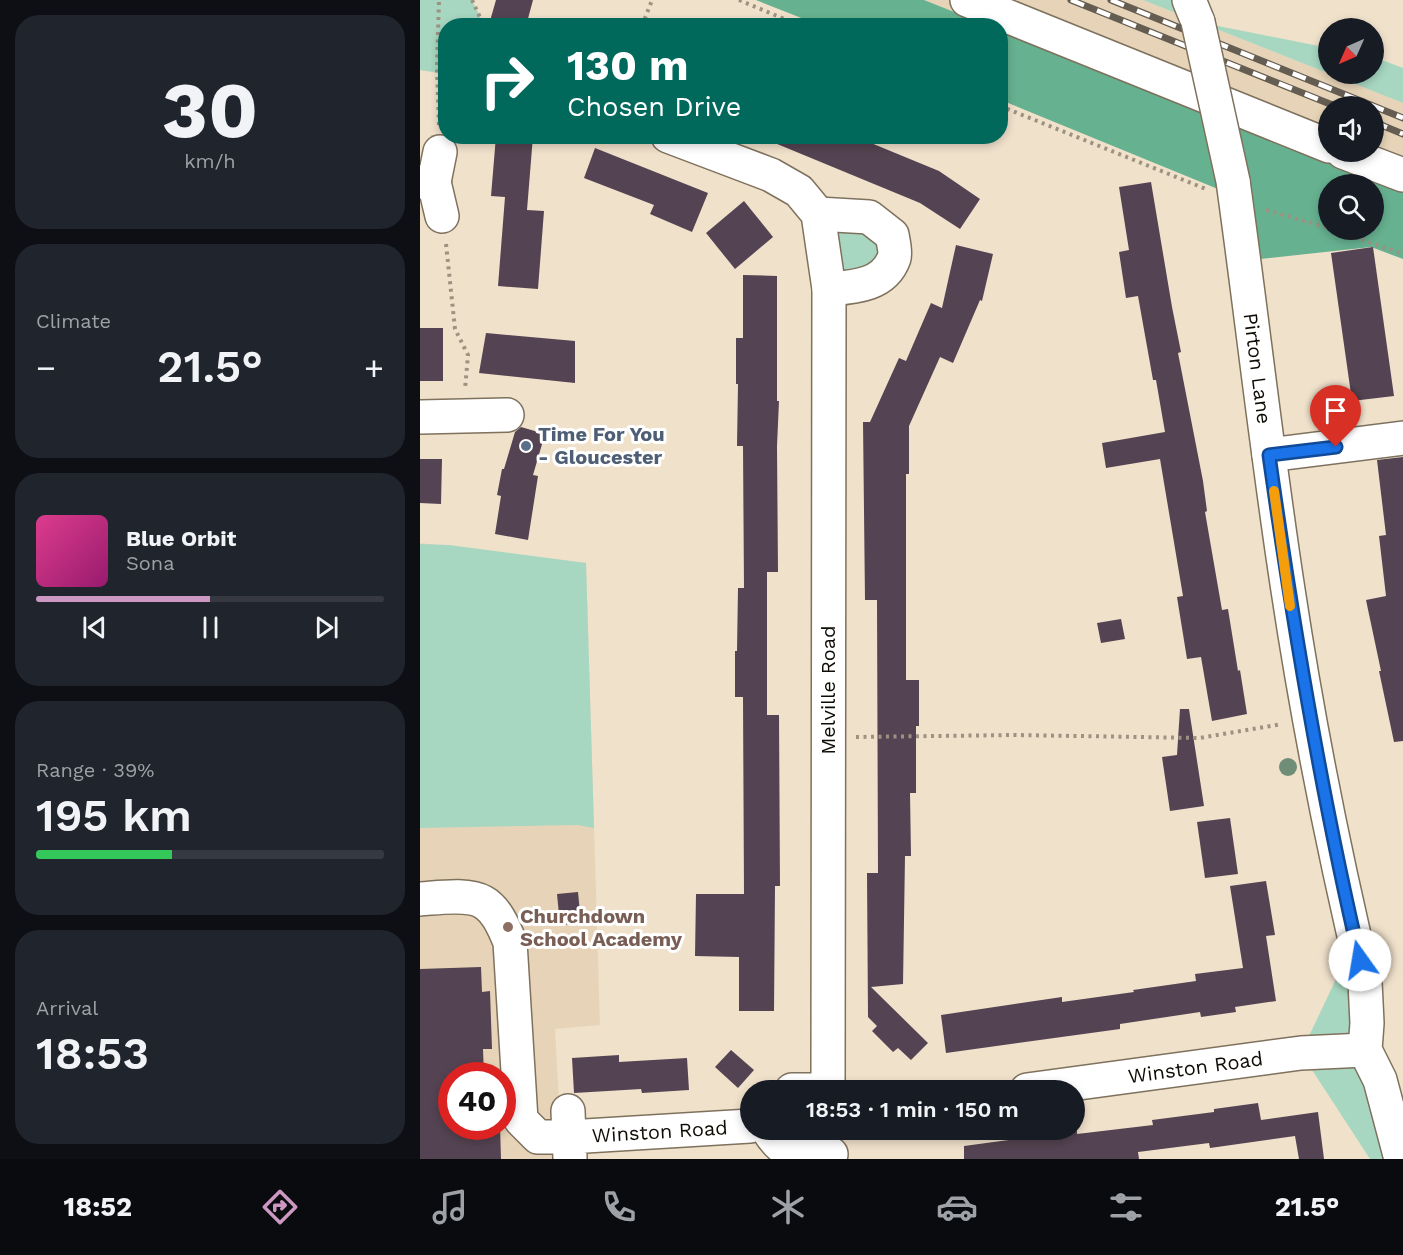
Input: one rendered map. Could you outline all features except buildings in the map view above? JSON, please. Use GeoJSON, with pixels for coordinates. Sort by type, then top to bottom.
{"type":"FeatureCollection","features":[{"type":"Feature","properties":{"kind":"street"},"geometry":{"type":"LineString","coordinates":[[967,0],[1318,142]]}},
{"type":"Feature","properties":{"kind":"street","name":"Pirton Lane"},"geometry":{"type":"LineString","coordinates":[[1193,11],[1234,191],[1288,591],[1310,720],[1365,982],[1367,1023],[1365,1050]]}},
{"type":"Feature","properties":{"kind":"street"},"geometry":{"type":"LineString","coordinates":[[689,144],[771,175],[799,191],[818,214],[869,217],[892,235],[894,258],[880,278],[855,287],[829,289]]}},
{"type":"Feature","properties":{"kind":"street"},"geometry":{"type":"LineString","coordinates":[[1369,162],[1403,175]]}},
{"type":"Feature","properties":{"kind":"street"},"geometry":{"type":"LineString","coordinates":[[431,172],[442,216]]}},
{"type":"Feature","properties":{"kind":"street","name":"Melville Road"},"geometry":{"type":"LineString","coordinates":[[818,214],[829,289],[828,1080]]}},
{"type":"Feature","properties":{"kind":"street"},"geometry":{"type":"LineString","coordinates":[[420,417],[507,415]]}},
{"type":"Feature","properties":{"kind":"street"},"geometry":{"type":"LineString","coordinates":[[1269,455],[1403,438]]}},
{"type":"Feature","properties":{"kind":"street","name":"Winston Road"},"geometry":{"type":"LineString","coordinates":[[420,899],[459,897],[482,902],[499,919],[510,942],[521,1120],[538,1137],[740,1127]]}},
{"type":"Feature","properties":{"kind":"street"},"geometry":{"type":"LineString","coordinates":[[1365,1050],[1380,1080],[1401,1159]]}},
{"type":"Feature","properties":{"kind":"street","name":"Winston Road"},"geometry":{"type":"LineString","coordinates":[[1085,1082],[1301,1053],[1365,1050]]}},
{"type":"Feature","properties":{"kind":"street"},"geometry":{"type":"LineString","coordinates":[[774,1140],[777,1145],[796,1156],[831,1147]]}},
{"type":"Feature","properties":{"kind":"path"},"geometry":{"type":"LineString","coordinates":[[438,18],[439,0]]}},
{"type":"Feature","properties":{"kind":"path"},"geometry":{"type":"LineString","coordinates":[[472,0],[480,18]]}},
{"type":"Feature","properties":{"kind":"path"},"geometry":{"type":"LineString","coordinates":[[645,18],[652,0]]}},
{"type":"Feature","properties":{"kind":"path"},"geometry":{"type":"LineString","coordinates":[[739,0],[782,18]]}},
{"type":"Feature","properties":{"kind":"path"},"geometry":{"type":"LineString","coordinates":[[431,172],[438,34]]}},
{"type":"Feature","properties":{"kind":"path"},"geometry":{"type":"LineString","coordinates":[[1008,109],[1318,224]]}},
{"type":"Feature","properties":{"kind":"path"},"geometry":{"type":"LineString","coordinates":[[442,216],[455,329],[468,355],[463,416]]}},
{"type":"Feature","properties":{"kind":"path"},"geometry":{"type":"LineString","coordinates":[[1363,240],[1403,254]]}},
{"type":"Feature","properties":{"kind":"path"},"geometry":{"type":"LineString","coordinates":[[828,737],[1015,735],[1200,738],[1310,720]]}},
{"type":"Feature","properties":{"kind":"shaded area"},"geometry":{"type":"Polygon","coordinates":[[[924,0],[1143,0],[1318,69],[1318,84],[1355,84],[1403,103],[1403,192],[1384,184],[1384,174],[1358,174],[1328,162],[1384,162],[1384,96],[1318,96],[1318,158],[1008,34],[1008,18],[969,18],[924,0]]]}},
{"type":"Feature","properties":{"kind":"shaded area","name":"Churchdown School Academy"},"geometry":{"type":"Polygon","coordinates":[[[420,543],[586,563],[600,1025],[555,1029],[562,1159],[420,1159],[420,543]]]}},
{"type":"Feature","properties":{"kind":"green space"},"geometry":{"type":"Polygon","coordinates":[[[420,0],[472,0],[481,18],[438,18],[438,73],[420,70],[420,0]]]}},
{"type":"Feature","properties":{"kind":"green space"},"geometry":{"type":"Polygon","coordinates":[[[756,0],[924,0],[969,18],[801,18],[756,0]]]}},
{"type":"Feature","properties":{"kind":"green space"},"geometry":{"type":"Polygon","coordinates":[[[1143,0],[1189,0],[1198,22],[1143,0]]]}},
{"type":"Feature","properties":{"kind":"green space"},"geometry":{"type":"Polygon","coordinates":[[[1199,22],[1318,46],[1318,70],[1199,22]]]}},
{"type":"Feature","properties":{"kind":"green space"},"geometry":{"type":"Polygon","coordinates":[[[1008,34],[1318,158],[1318,162],[1328,162],[1358,174],[1318,174],[1318,240],[1384,240],[1384,184],[1403,192],[1403,259],[1371,247],[1242,261],[1235,196],[1008,103],[1008,34]]]}},
{"type":"Feature","properties":{"kind":"green space"},"geometry":{"type":"Polygon","coordinates":[[[1384,61],[1403,68],[1403,103],[1355,84],[1384,84],[1384,61]]]}},
{"type":"Feature","properties":{"kind":"green space"},"geometry":{"type":"Polygon","coordinates":[[[818,214],[869,217],[894,258],[829,289],[818,214]]]}},
{"type":"Feature","properties":{"kind":"green space"},"geometry":{"type":"Polygon","coordinates":[[[420,544],[449,545],[586,563],[594,828],[577,825],[420,828],[420,544]]]}},
{"type":"Feature","properties":{"kind":"green space"},"geometry":{"type":"Polygon","coordinates":[[[1355,939],[1403,1159],[1370,1159],[1301,1053],[1355,939]]]}},
{"type":"Feature","properties":{"kind":"railway"},"geometry":{"type":"LineString","coordinates":[[1071,0],[1318,99]]}},
{"type":"Feature","properties":{"kind":"railway"},"geometry":{"type":"LineString","coordinates":[[1111,0],[1403,118]]}},
{"type":"Feature","properties":{"kind":"railway"},"geometry":{"type":"LineString","coordinates":[[1384,126],[1403,134]]}},
{"type":"Feature","properties":{"kind":"slow traffic"},"geometry":{"type":"LineString","coordinates":[[1274,491],[1290,606]]}},
{"type":"Feature","properties":{"kind":"place","name":"Time For You - Gloucester"},"geometry":{"type":"Point","coordinates":[526,446]}},
{"type":"Feature","properties":{"kind":"place","name":"Churchdown School Academy"},"geometry":{"type":"Point","coordinates":[508,927]}},
{"type":"Feature","properties":{"kind":"route"},"geometry":{"type":"LineString","coordinates":[[1336,447],[1269,455],[1288,591],[1310,720],[1360,960]]}}]}
